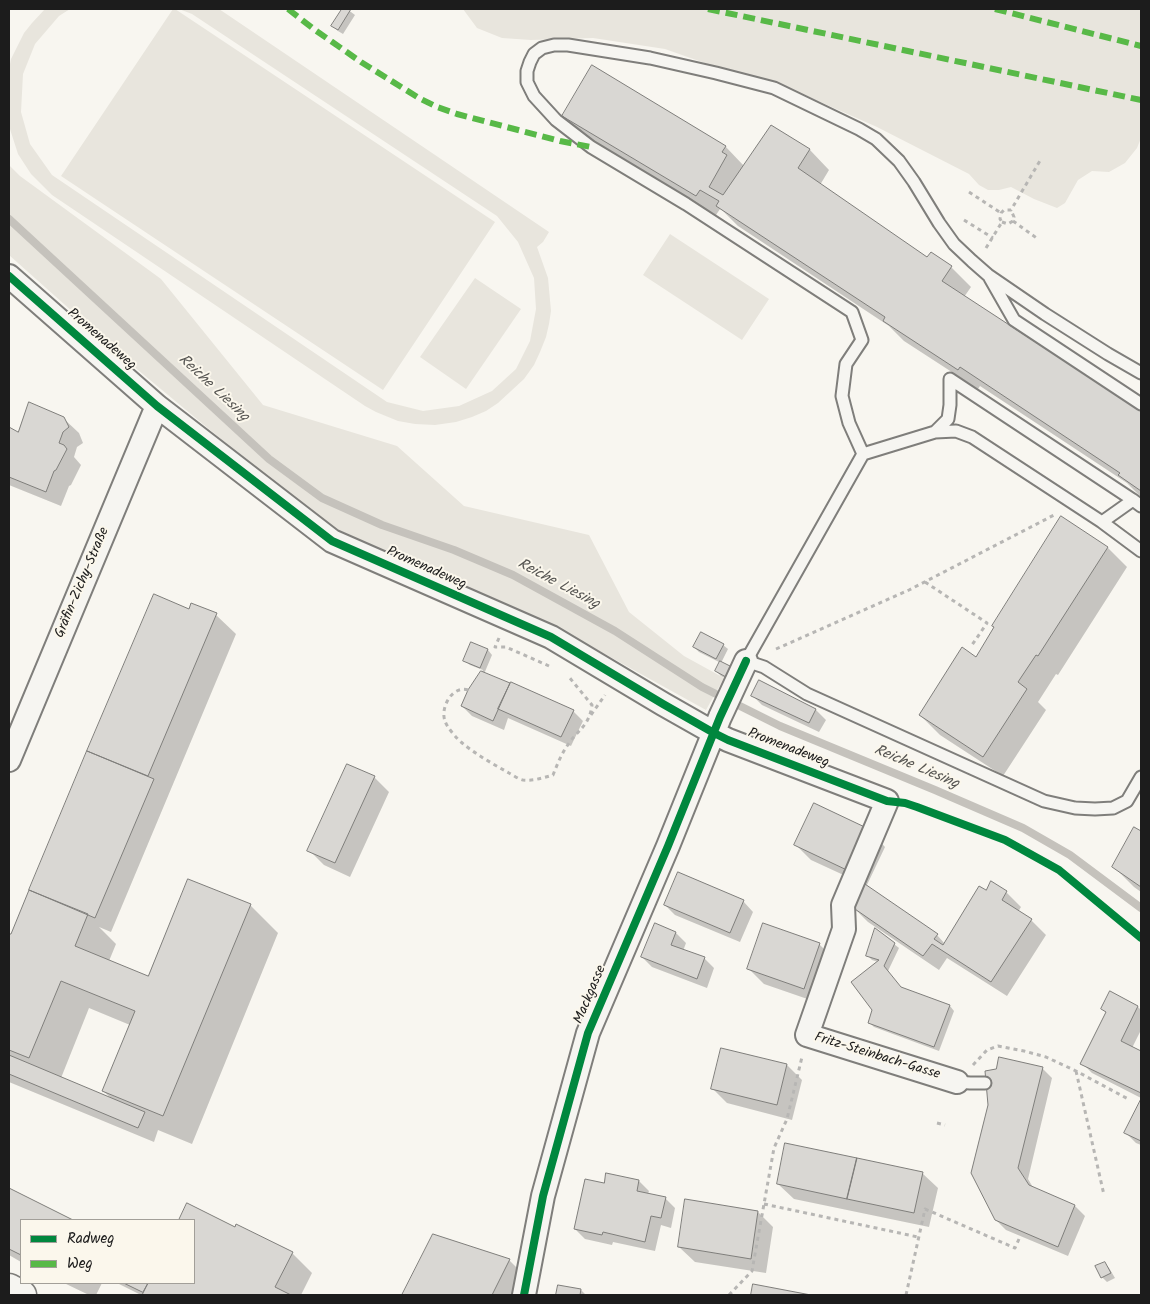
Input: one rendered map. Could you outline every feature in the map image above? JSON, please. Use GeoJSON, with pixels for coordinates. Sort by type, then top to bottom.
{"type":"FeatureCollection","features":[{"type":"Feature","properties":{"kind":"main road"},"geometry":{"type":"LineString","coordinates":[[9,1288],[22,1295]]}},
{"type":"Feature","properties":{"kind":"street","name":"Promenadeweg"},"geometry":{"type":"LineString","coordinates":[[9,276],[157,406],[332,541],[551,638],[717,725],[728,740],[887,801]]}},
{"type":"Feature","properties":{"kind":"street","name":"Gräfin-Zichy-Straße"},"geometry":{"type":"LineString","coordinates":[[9,760],[157,406]]}},
{"type":"Feature","properties":{"kind":"street","name":"Mackgasse"},"geometry":{"type":"LineString","coordinates":[[524,1295],[543,1196],[588,1033],[668,846],[717,725],[736,684],[755,664]]}},
{"type":"Feature","properties":{"kind":"street","name":"Fritz-Steinbach-Gasse"},"geometry":{"type":"LineString","coordinates":[[887,801],[843,905],[844,929],[807,1035],[957,1082]]}},
{"type":"Feature","properties":{"kind":"lane"},"geometry":{"type":"LineString","coordinates":[[863,454],[849,423],[842,396],[846,364],[862,340],[852,312],[686,204],[591,147],[556,120],[534,96],[527,82],[527,71],[534,54],[542,48],[554,45],[568,45],[650,58],[774,88],[831,115],[876,139],[899,161],[954,244],[988,275],[1045,314],[1141,373]]}},
{"type":"Feature","properties":{"kind":"lane"},"geometry":{"type":"LineString","coordinates":[[988,275],[1014,320],[1141,404]]}},
{"type":"Feature","properties":{"kind":"lane"},"geometry":{"type":"LineString","coordinates":[[935,432],[948,419],[950,379],[1137,503],[1102,522]]}},
{"type":"Feature","properties":{"kind":"lane"},"geometry":{"type":"LineString","coordinates":[[1141,551],[1102,522],[972,437],[956,431],[935,432],[863,454],[755,664],[807,694],[1044,801],[1075,808],[1113,808],[1127,801],[1141,777]]}},
{"type":"Feature","properties":{"kind":"lane"},"geometry":{"type":"LineString","coordinates":[[957,1082],[970,1084],[984,1083]]}},
{"type":"Feature","properties":{"kind":"path"},"geometry":{"type":"LineString","coordinates":[[1010,210],[1041,159]]}},
{"type":"Feature","properties":{"kind":"path"},"geometry":{"type":"LineString","coordinates":[[969,192],[1001,213]]}},
{"type":"Feature","properties":{"kind":"path"},"geometry":{"type":"LineString","coordinates":[[984,251],[1002,222],[1000,219],[1001,213],[1004,210],[1010,210]]}},
{"type":"Feature","properties":{"kind":"path"},"geometry":{"type":"LineString","coordinates":[[1002,222],[1008,224],[1012,221],[1014,217],[1010,210]]}},
{"type":"Feature","properties":{"kind":"path"},"geometry":{"type":"LineString","coordinates":[[964,220],[993,238]]}},
{"type":"Feature","properties":{"kind":"path"},"geometry":{"type":"LineString","coordinates":[[1012,221],[1038,239]]}},
{"type":"Feature","properties":{"kind":"path"},"geometry":{"type":"LineString","coordinates":[[755,664],[777,648],[909,590],[1061,511]]}},
{"type":"Feature","properties":{"kind":"path"},"geometry":{"type":"LineString","coordinates":[[925,582],[986,623],[972,646]]}},
{"type":"Feature","properties":{"kind":"path"},"geometry":{"type":"LineString","coordinates":[[508,618],[496,647],[506,648],[554,668]]}},
{"type":"Feature","properties":{"kind":"path"},"geometry":{"type":"LineString","coordinates":[[468,690],[456,691],[450,696],[444,710],[445,721],[459,741],[487,761],[521,780],[540,779],[553,775],[567,746],[586,724],[591,715],[592,705],[573,684],[567,674]]}},
{"type":"Feature","properties":{"kind":"path"},"geometry":{"type":"LineString","coordinates":[[729,1295],[752,1271],[774,1148],[788,1119],[807,1035]]}},
{"type":"Feature","properties":{"kind":"path"},"geometry":{"type":"LineString","coordinates":[[957,1082],[987,1050],[998,1046],[1046,1057],[1130,1100]]}},
{"type":"Feature","properties":{"kind":"path"},"geometry":{"type":"LineString","coordinates":[[1076,1071],[1104,1195]]}},
{"type":"Feature","properties":{"kind":"path"},"geometry":{"type":"LineString","coordinates":[[937,1123],[946,1125]]}},
{"type":"Feature","properties":{"kind":"path"},"geometry":{"type":"LineString","coordinates":[[764,1204],[918,1238]]}},
{"type":"Feature","properties":{"kind":"path"},"geometry":{"type":"LineString","coordinates":[[906,1295],[925,1209],[1015,1248],[1019,1239]]}},
{"type":"Feature","properties":{"kind":"shaded area"},"geometry":{"type":"Polygon","coordinates":[[[45,9],[70,9],[59,16],[35,44],[23,74],[21,112],[30,144],[52,175],[387,402],[423,411],[459,406],[492,391],[516,369],[530,341],[536,309],[534,278],[518,242],[497,216],[192,14],[179,9],[219,9],[549,232],[543,242],[537,247],[548,278],[551,311],[549,324],[540,352],[524,379],[498,403],[472,417],[456,422],[435,425],[398,421],[365,406],[52,195],[31,174],[18,154],[9,126],[9,69],[11,59],[24,33],[45,9]]]}},
{"type":"Feature","properties":{"kind":"shaded area"},"geometry":{"type":"Polygon","coordinates":[[[173,9],[495,222],[383,390],[61,176],[173,9]]]}},
{"type":"Feature","properties":{"kind":"shaded area"},"geometry":{"type":"Polygon","coordinates":[[[463,9],[1141,9],[1141,138],[1137,148],[1125,163],[1109,172],[1092,171],[1078,180],[1065,203],[1057,208],[1011,187],[988,190],[979,185],[969,174],[877,127],[775,82],[716,67],[665,49],[593,38],[531,40],[502,38],[477,28],[463,9]]]}},
{"type":"Feature","properties":{"kind":"shaded area"},"geometry":{"type":"Polygon","coordinates":[[[9,165],[20,176],[161,279],[263,405],[397,446],[464,506],[589,535],[629,612],[684,656],[724,678],[706,710],[556,627],[409,564],[317,519],[138,370],[9,255],[9,165]]]}},
{"type":"Feature","properties":{"kind":"shaded area"},"geometry":{"type":"Polygon","coordinates":[[[670,234],[769,299],[742,340],[643,275],[670,234]]]}},
{"type":"Feature","properties":{"kind":"shaded area"},"geometry":{"type":"Polygon","coordinates":[[[475,278],[521,309],[466,389],[420,357],[475,278]]]}},
{"type":"Feature","properties":{"kind":"building"},"geometry":{"type":"Polygon","coordinates":[[[342,9],[351,9],[338,30],[331,26],[342,9]]]}},
{"type":"Feature","properties":{"kind":"building"},"geometry":{"type":"Polygon","coordinates":[[[592,65],[726,146],[722,152],[727,155],[709,187],[723,195],[771,125],[810,149],[798,168],[927,257],[931,252],[952,266],[942,281],[1141,411],[1141,491],[1118,475],[1120,473],[960,367],[958,370],[883,321],[885,317],[716,206],[719,201],[700,190],[696,196],[562,116],[592,65]]]}},
{"type":"Feature","properties":{"kind":"building"},"geometry":{"type":"Polygon","coordinates":[[[29,402],[64,417],[69,427],[63,432],[59,443],[67,449],[54,471],[46,492],[9,477],[9,427],[18,432],[29,402]]]}},
{"type":"Feature","properties":{"kind":"building"},"geometry":{"type":"Polygon","coordinates":[[[1061,516],[1108,547],[1038,656],[1036,655],[1018,682],[1027,689],[983,757],[919,715],[962,647],[976,657],[994,627],[992,626],[1061,516]]]}},
{"type":"Feature","properties":{"kind":"building"},"geometry":{"type":"Polygon","coordinates":[[[154,594],[189,609],[191,603],[217,613],[148,776],[87,751],[154,594]]]}},
{"type":"Feature","properties":{"kind":"building"},"geometry":{"type":"Polygon","coordinates":[[[701,632],[724,644],[716,659],[693,647],[701,632]]]}},
{"type":"Feature","properties":{"kind":"building"},"geometry":{"type":"Polygon","coordinates":[[[471,642],[488,649],[480,668],[463,661],[471,642]]]}},
{"type":"Feature","properties":{"kind":"building"},"geometry":{"type":"Polygon","coordinates":[[[720,661],[732,667],[726,677],[715,671],[720,661]]]}},
{"type":"Feature","properties":{"kind":"building"},"geometry":{"type":"Polygon","coordinates":[[[481,671],[510,683],[493,721],[461,706],[468,690],[481,671]]]}},
{"type":"Feature","properties":{"kind":"building"},"geometry":{"type":"Polygon","coordinates":[[[759,680],[816,709],[809,723],[751,696],[759,680]]]}},
{"type":"Feature","properties":{"kind":"building"},"geometry":{"type":"Polygon","coordinates":[[[511,682],[574,710],[561,737],[498,709],[511,682]]]}},
{"type":"Feature","properties":{"kind":"building"},"geometry":{"type":"Polygon","coordinates":[[[87,751],[154,779],[95,918],[29,890],[87,751]]]}},
{"type":"Feature","properties":{"kind":"building"},"geometry":{"type":"Polygon","coordinates":[[[347,764],[375,776],[335,863],[307,851],[347,764]]]}},
{"type":"Feature","properties":{"kind":"building"},"geometry":{"type":"Polygon","coordinates":[[[814,803],[871,830],[851,872],[794,845],[814,803]]]}},
{"type":"Feature","properties":{"kind":"building"},"geometry":{"type":"Polygon","coordinates":[[[1134,827],[1141,831],[1141,887],[1112,867],[1134,827]]]}},
{"type":"Feature","properties":{"kind":"building"},"geometry":{"type":"Polygon","coordinates":[[[678,872],[744,900],[730,933],[664,905],[678,872]]]}},
{"type":"Feature","properties":{"kind":"building"},"geometry":{"type":"Polygon","coordinates":[[[188,879],[251,904],[163,1116],[102,1091],[135,1011],[61,981],[29,1058],[9,1050],[9,934],[11,934],[29,890],[88,914],[75,946],[148,976],[188,879]]]}},
{"type":"Feature","properties":{"kind":"building"},"geometry":{"type":"Polygon","coordinates":[[[991,881],[1007,891],[1002,900],[1032,919],[991,982],[932,944],[923,956],[852,907],[862,882],[938,934],[934,939],[943,945],[979,886],[986,890],[991,881]]]}},
{"type":"Feature","properties":{"kind":"building"},"geometry":{"type":"Polygon","coordinates":[[[655,923],[676,932],[671,945],[705,957],[697,979],[641,957],[655,923]]]}},
{"type":"Feature","properties":{"kind":"building"},"geometry":{"type":"Polygon","coordinates":[[[763,923],[820,943],[804,989],[747,969],[763,923]]]}},
{"type":"Feature","properties":{"kind":"building"},"geometry":{"type":"Polygon","coordinates":[[[875,928],[895,943],[884,966],[901,987],[950,1005],[934,1047],[868,1023],[872,1010],[851,982],[879,960],[866,956],[875,928]]]}},
{"type":"Feature","properties":{"kind":"building"},"geometry":{"type":"Polygon","coordinates":[[[1110,991],[1138,1006],[1121,1041],[1141,1051],[1141,1093],[1080,1064],[1106,1012],[1101,1009],[1110,991]]]}},
{"type":"Feature","properties":{"kind":"building"},"geometry":{"type":"Polygon","coordinates":[[[721,1048],[787,1064],[777,1105],[711,1089],[721,1048]]]}},
{"type":"Feature","properties":{"kind":"building"},"geometry":{"type":"Polygon","coordinates":[[[9,1055],[145,1112],[138,1128],[9,1074],[9,1055]]]}},
{"type":"Feature","properties":{"kind":"building"},"geometry":{"type":"Polygon","coordinates":[[[999,1057],[1043,1067],[1018,1168],[1029,1185],[1075,1205],[1058,1247],[995,1220],[971,1173],[988,1105],[985,1071],[996,1069],[999,1057]]]}},
{"type":"Feature","properties":{"kind":"building"},"geometry":{"type":"Polygon","coordinates":[[[1141,1099],[1141,1141],[1124,1133],[1141,1099]]]}},
{"type":"Feature","properties":{"kind":"building"},"geometry":{"type":"Polygon","coordinates":[[[785,1143],[857,1158],[847,1199],[777,1184],[785,1143]]]}},
{"type":"Feature","properties":{"kind":"building"},"geometry":{"type":"Polygon","coordinates":[[[857,1158],[923,1172],[914,1213],[847,1199],[857,1158]]]}},
{"type":"Feature","properties":{"kind":"building"},"geometry":{"type":"Polygon","coordinates":[[[606,1173],[639,1180],[637,1191],[666,1197],[661,1218],[651,1216],[645,1242],[603,1232],[602,1235],[574,1229],[585,1179],[604,1183],[606,1173]]]}},
{"type":"Feature","properties":{"kind":"building"},"geometry":{"type":"Polygon","coordinates":[[[9,1188],[71,1219],[20,1219],[20,1254],[9,1249],[9,1188]]]}},
{"type":"Feature","properties":{"kind":"building"},"geometry":{"type":"Polygon","coordinates":[[[685,1199],[758,1211],[751,1259],[678,1247],[685,1199]]]}},
{"type":"Feature","properties":{"kind":"building"},"geometry":{"type":"Polygon","coordinates":[[[187,1203],[235,1227],[236,1224],[293,1252],[275,1287],[291,1295],[142,1295],[148,1284],[195,1284],[195,1219],[179,1219],[187,1203]]]}},
{"type":"Feature","properties":{"kind":"building"},"geometry":{"type":"Polygon","coordinates":[[[433,1234],[510,1259],[492,1295],[402,1295],[433,1234]]]}},
{"type":"Feature","properties":{"kind":"building"},"geometry":{"type":"Polygon","coordinates":[[[1105,1262],[1111,1273],[1101,1278],[1095,1266],[1105,1262]]]}},
{"type":"Feature","properties":{"kind":"building"},"geometry":{"type":"Polygon","coordinates":[[[126,1284],[147,1284],[143,1292],[126,1284]]]}},
{"type":"Feature","properties":{"kind":"building"},"geometry":{"type":"Polygon","coordinates":[[[753,1284],[811,1295],[751,1295],[753,1284]]]}},
{"type":"Feature","properties":{"kind":"building"},"geometry":{"type":"Polygon","coordinates":[[[558,1285],[581,1289],[580,1295],[556,1295],[558,1285]]]}},
{"type":"Feature","properties":{"kind":"waterway","name":"Reiche Liesing"},"geometry":{"type":"LineString","coordinates":[[9,219],[269,459],[322,498],[382,525],[454,550],[513,575],[615,631],[702,687],[780,726],[1023,828],[1070,855],[1141,908]]}},
{"type":"Feature","properties":{"kind":"marked path"},"geometry":{"type":"LineString","coordinates":[[288,9],[361,62],[437,107],[560,141],[591,147]]}},
{"type":"Feature","properties":{"kind":"marked path"},"geometry":{"type":"LineString","coordinates":[[708,9],[1141,100]]}},
{"type":"Feature","properties":{"kind":"marked path"},"geometry":{"type":"LineString","coordinates":[[995,9],[1141,46]]}},
{"type":"Feature","properties":{"kind":"cycle path"},"geometry":{"type":"LineString","coordinates":[[9,276],[157,406],[332,541],[551,637],[663,704],[728,740],[887,801],[905,803],[1005,840],[1059,870],[1141,938]]}},
{"type":"Feature","properties":{"kind":"cycle path"},"geometry":{"type":"LineString","coordinates":[[524,1295],[543,1196],[588,1033],[668,846],[720,717],[746,661]]}}]}
